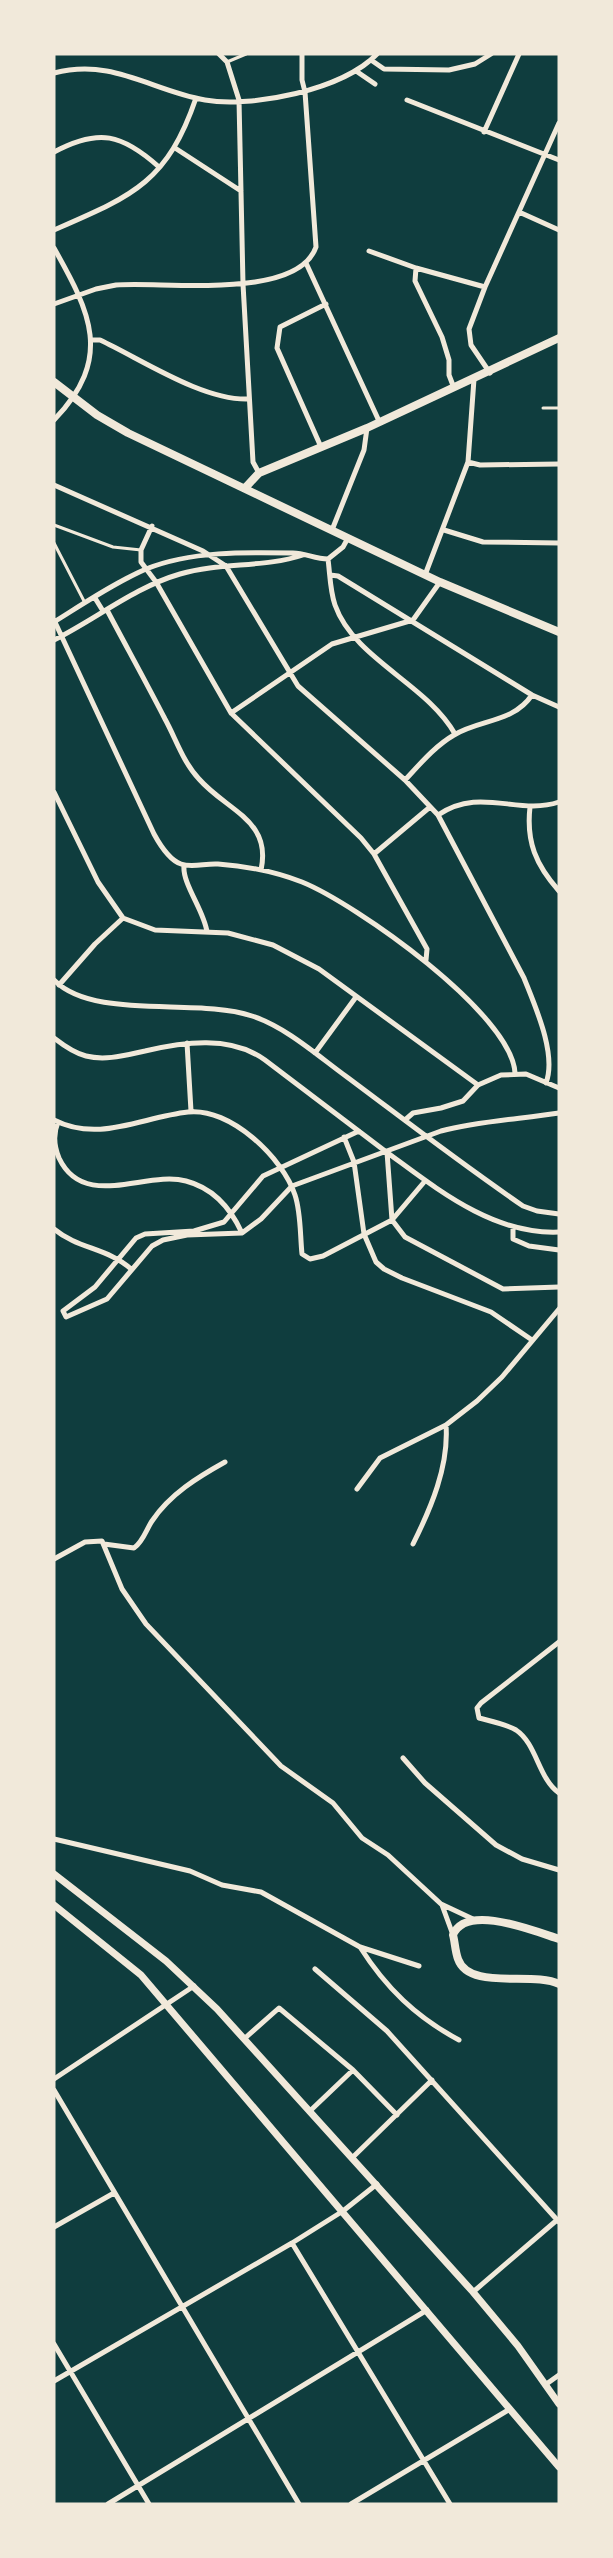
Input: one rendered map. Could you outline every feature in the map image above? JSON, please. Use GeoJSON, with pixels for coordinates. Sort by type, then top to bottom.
{"type":"FeatureCollection","features":[{"type":"Feature","properties":{"kind":"main road"},"geometry":{"type":"LineString","coordinates":[[246,487],[259,472],[367,428],[559,338]]}},
{"type":"Feature","properties":{"kind":"main road"},"geometry":{"type":"LineString","coordinates":[[54,382],[128,432],[440,582],[559,632]]}},
{"type":"Feature","properties":{"kind":"main road"},"geometry":{"type":"LineString","coordinates":[[559,1939],[522,1928],[473,1919],[462,1922],[453,1935],[458,1959],[464,1969],[474,1975],[488,1978],[542,1979],[559,1984]]}},
{"type":"Feature","properties":{"kind":"street"},"geometry":{"type":"LineString","coordinates":[[219,54],[227,62],[239,100],[243,284],[249,399],[253,462],[259,472]]}},
{"type":"Feature","properties":{"kind":"street"},"geometry":{"type":"LineString","coordinates":[[54,304],[96,289],[138,283],[243,284],[268,281],[306,263],[316,247],[305,92],[302,80],[302,54]]}},
{"type":"Feature","properties":{"kind":"street"},"geometry":{"type":"LineString","coordinates":[[54,73],[77,67],[103,69],[196,98],[239,100],[305,92],[356,71],[377,54]]}},
{"type":"Feature","properties":{"kind":"street"},"geometry":{"type":"LineString","coordinates":[[371,60],[384,69],[456,69],[475,64],[491,54]]}},
{"type":"Feature","properties":{"kind":"street"},"geometry":{"type":"LineString","coordinates":[[484,132],[519,54]]}},
{"type":"Feature","properties":{"kind":"street"},"geometry":{"type":"LineString","coordinates":[[356,71],[375,84]]}},
{"type":"Feature","properties":{"kind":"street"},"geometry":{"type":"LineString","coordinates":[[54,230],[126,197],[159,167],[176,148],[196,98]]}},
{"type":"Feature","properties":{"kind":"street"},"geometry":{"type":"LineString","coordinates":[[407,100],[559,160]]}},
{"type":"Feature","properties":{"kind":"street"},"geometry":{"type":"LineString","coordinates":[[490,372],[471,345],[469,329],[485,287],[559,123]]}},
{"type":"Feature","properties":{"kind":"street"},"geometry":{"type":"LineString","coordinates":[[54,152],[82,139],[105,136],[127,142],[159,167]]}},
{"type":"Feature","properties":{"kind":"street"},"geometry":{"type":"LineString","coordinates":[[176,148],[241,191]]}},
{"type":"Feature","properties":{"kind":"street"},"geometry":{"type":"LineString","coordinates":[[519,212],[559,230]]}},
{"type":"Feature","properties":{"kind":"street"},"geometry":{"type":"LineString","coordinates":[[54,248],[81,295],[92,340],[86,371],[73,397],[54,420]]}},
{"type":"Feature","properties":{"kind":"street"},"geometry":{"type":"LineString","coordinates":[[369,251],[416,268],[485,287]]}},
{"type":"Feature","properties":{"kind":"street"},"geometry":{"type":"LineString","coordinates":[[306,263],[380,421]]}},
{"type":"Feature","properties":{"kind":"street"},"geometry":{"type":"LineString","coordinates":[[416,268],[415,281],[442,337],[449,360],[449,375],[454,388]]}},
{"type":"Feature","properties":{"kind":"street"},"geometry":{"type":"LineString","coordinates":[[321,447],[277,348],[280,327],[326,304]]}},
{"type":"Feature","properties":{"kind":"street"},"geometry":{"type":"LineString","coordinates":[[92,340],[100,340],[154,369],[209,391],[249,399]]}},
{"type":"Feature","properties":{"kind":"street"},"geometry":{"type":"LineString","coordinates":[[425,575],[468,462],[474,379]]}},
{"type":"Feature","properties":{"kind":"street"},"geometry":{"type":"LineString","coordinates":[[332,530],[364,450],[367,428]]}},
{"type":"Feature","properties":{"kind":"street"},"geometry":{"type":"LineString","coordinates":[[468,462],[480,465],[559,464]]}},
{"type":"Feature","properties":{"kind":"street"},"geometry":{"type":"LineString","coordinates":[[54,485],[152,526],[226,566],[298,686],[405,780],[438,815],[524,978],[550,1059],[546,1083]]}},
{"type":"Feature","properties":{"kind":"street"},"geometry":{"type":"LineString","coordinates":[[152,526],[141,550],[141,562],[156,582],[231,713],[361,838],[374,854],[427,949],[426,960]]}},
{"type":"Feature","properties":{"kind":"street"},"geometry":{"type":"LineString","coordinates":[[444,530],[483,542],[559,543]]}},
{"type":"Feature","properties":{"kind":"street"},"geometry":{"type":"LineString","coordinates":[[348,538],[343,548],[328,559],[313,559],[304,554],[208,555],[146,569],[54,621],[160,845],[173,859],[184,865],[222,864],[261,870],[302,882],[322,891],[426,960],[451,981],[509,1048],[515,1073]]}},
{"type":"Feature","properties":{"kind":"street"},"geometry":{"type":"LineString","coordinates":[[54,640],[156,582],[204,567],[226,566],[304,554]]}},
{"type":"Feature","properties":{"kind":"street"},"geometry":{"type":"LineString","coordinates":[[328,559],[335,606],[353,636],[444,716],[455,734]]}},
{"type":"Feature","properties":{"kind":"street"},"geometry":{"type":"LineString","coordinates":[[330,575],[338,576],[532,695],[559,707]]}},
{"type":"Feature","properties":{"kind":"street"},"geometry":{"type":"LineString","coordinates":[[231,713],[332,644],[413,620],[440,582]]}},
{"type":"Feature","properties":{"kind":"street"},"geometry":{"type":"LineString","coordinates":[[95,598],[105,611],[189,767],[217,797],[254,827],[260,836],[264,852],[261,870]]}},
{"type":"Feature","properties":{"kind":"street"},"geometry":{"type":"LineString","coordinates":[[405,780],[435,749],[455,734],[512,714],[525,705],[532,695]]}},
{"type":"Feature","properties":{"kind":"street"},"geometry":{"type":"LineString","coordinates":[[54,792],[98,882],[123,918],[155,930],[207,932],[253,938],[273,945],[319,969],[478,1085]]}},
{"type":"Feature","properties":{"kind":"street"},"geometry":{"type":"LineString","coordinates":[[438,815],[456,805],[485,800],[530,807],[559,802]]}},
{"type":"Feature","properties":{"kind":"street"},"geometry":{"type":"LineString","coordinates":[[374,854],[430,807]]}},
{"type":"Feature","properties":{"kind":"street"},"geometry":{"type":"LineString","coordinates":[[530,807],[530,843],[543,871],[559,891]]}},
{"type":"Feature","properties":{"kind":"street"},"geometry":{"type":"LineString","coordinates":[[184,865],[185,876],[203,914],[207,932]]}},
{"type":"Feature","properties":{"kind":"street"},"geometry":{"type":"LineString","coordinates":[[59,985],[95,944],[123,918]]}},
{"type":"Feature","properties":{"kind":"street"},"geometry":{"type":"LineString","coordinates":[[54,980],[80,996],[108,1003],[238,1012],[262,1020],[315,1053],[427,1138],[524,1206],[537,1211],[559,1214]]}},
{"type":"Feature","properties":{"kind":"street"},"geometry":{"type":"LineString","coordinates":[[315,1053],[356,997]]}},
{"type":"Feature","properties":{"kind":"street"},"geometry":{"type":"LineString","coordinates":[[54,1038],[77,1053],[97,1058],[120,1056],[187,1043],[235,1046],[256,1053],[425,1181],[466,1206],[513,1227],[559,1232]]}},
{"type":"Feature","properties":{"kind":"street"},"geometry":{"type":"LineString","coordinates":[[187,1043],[191,1111]]}},
{"type":"Feature","properties":{"kind":"street"},"geometry":{"type":"LineString","coordinates":[[405,1120],[413,1113],[463,1101],[478,1085],[501,1075],[515,1073],[559,1088]]}},
{"type":"Feature","properties":{"kind":"street"},"geometry":{"type":"LineString","coordinates":[[242,1233],[233,1214],[208,1191],[185,1181],[159,1180],[110,1186],[85,1183],[75,1178],[60,1158],[54,1138],[56,1121],[76,1129],[101,1130],[191,1111],[214,1116],[237,1127],[262,1146],[280,1166],[292,1186],[296,1196],[305,1258],[323,1256],[392,1220],[425,1181]]}},
{"type":"Feature","properties":{"kind":"street"},"geometry":{"type":"LineString","coordinates":[[358,1131],[280,1166],[252,1186],[233,1214],[214,1227],[145,1234],[136,1238],[118,1257],[96,1287],[63,1311],[66,1317],[107,1299],[131,1269],[153,1246],[163,1240],[187,1235],[242,1233],[261,1219],[292,1186],[354,1162],[462,1126],[559,1113]]}},
{"type":"Feature","properties":{"kind":"street"},"geometry":{"type":"LineString","coordinates":[[345,1137],[354,1162],[364,1234],[372,1255],[384,1269],[491,1312],[532,1340]]}},
{"type":"Feature","properties":{"kind":"street"},"geometry":{"type":"LineString","coordinates":[[387,1152],[392,1220],[405,1237],[503,1289],[559,1287]]}},
{"type":"Feature","properties":{"kind":"street"},"geometry":{"type":"LineString","coordinates":[[513,1227],[513,1239],[529,1246],[559,1250]]}},
{"type":"Feature","properties":{"kind":"street"},"geometry":{"type":"LineString","coordinates":[[54,1229],[76,1245],[118,1257],[131,1269]]}},
{"type":"Feature","properties":{"kind":"street"},"geometry":{"type":"LineString","coordinates":[[357,1489],[380,1458],[446,1425],[502,1377],[559,1309]]}},
{"type":"Feature","properties":{"kind":"street"},"geometry":{"type":"LineString","coordinates":[[413,1544],[427,1516],[446,1455],[446,1425]]}},
{"type":"Feature","properties":{"kind":"street"},"geometry":{"type":"LineString","coordinates":[[54,1559],[85,1542],[95,1540],[104,1544],[134,1548],[152,1520],[180,1491],[195,1478],[225,1462]]}},
{"type":"Feature","properties":{"kind":"street"},"geometry":{"type":"LineString","coordinates":[[104,1544],[128,1600],[146,1624],[281,1766],[333,1803],[362,1838],[388,1855],[441,1904],[473,1919]]}},
{"type":"Feature","properties":{"kind":"street"},"geometry":{"type":"LineString","coordinates":[[559,1642],[477,1708],[479,1718],[515,1730],[521,1735],[544,1778],[559,1793]]}},
{"type":"Feature","properties":{"kind":"street"},"geometry":{"type":"LineString","coordinates":[[403,1758],[425,1783],[496,1845],[522,1859],[559,1870]]}},
{"type":"Feature","properties":{"kind":"street"},"geometry":{"type":"LineString","coordinates":[[54,1839],[190,1871],[222,1884],[265,1893],[360,1947],[419,1966]]}},
{"type":"Feature","properties":{"kind":"street"},"geometry":{"type":"LineString","coordinates":[[54,1874],[166,1961],[194,1986],[354,2157],[473,2292],[559,2404]]}},
{"type":"Feature","properties":{"kind":"street"},"geometry":{"type":"LineString","coordinates":[[441,1904],[453,1935]]}},
{"type":"Feature","properties":{"kind":"street"},"geometry":{"type":"LineString","coordinates":[[54,1905],[141,1975],[559,2467]]}},
{"type":"Feature","properties":{"kind":"street"},"geometry":{"type":"LineString","coordinates":[[360,1947],[379,1975],[407,2006],[459,2040]]}},
{"type":"Feature","properties":{"kind":"street"},"geometry":{"type":"LineString","coordinates":[[315,1969],[387,2031],[558,2221],[473,2292]]}},
{"type":"Feature","properties":{"kind":"street"},"geometry":{"type":"LineString","coordinates":[[54,2079],[194,1986]]}},
{"type":"Feature","properties":{"kind":"street"},"geometry":{"type":"LineString","coordinates":[[244,2039],[279,2008],[352,2070],[397,2115]]}},
{"type":"Feature","properties":{"kind":"street"},"geometry":{"type":"LineString","coordinates":[[311,2110],[352,2070]]}},
{"type":"Feature","properties":{"kind":"street"},"geometry":{"type":"LineString","coordinates":[[354,2157],[432,2080]]}},
{"type":"Feature","properties":{"kind":"street"},"geometry":{"type":"LineString","coordinates":[[54,2090],[299,2504]]}},
{"type":"Feature","properties":{"kind":"street"},"geometry":{"type":"LineString","coordinates":[[54,2382],[291,2243],[343,2211],[377,2184]]}},
{"type":"Feature","properties":{"kind":"street"},"geometry":{"type":"LineString","coordinates":[[54,2227],[114,2193]]}},
{"type":"Feature","properties":{"kind":"street"},"geometry":{"type":"LineString","coordinates":[[291,2243],[450,2504]]}},
{"type":"Feature","properties":{"kind":"street"},"geometry":{"type":"LineString","coordinates":[[108,2504],[427,2310]]}},
{"type":"Feature","properties":{"kind":"street"},"geometry":{"type":"LineString","coordinates":[[54,2344],[149,2504]]}},
{"type":"Feature","properties":{"kind":"street"},"geometry":{"type":"LineString","coordinates":[[545,2385],[559,2375]]}},
{"type":"Feature","properties":{"kind":"street"},"geometry":{"type":"LineString","coordinates":[[351,2504],[510,2409]]}},
{"type":"Feature","properties":{"kind":"lane"},"geometry":{"type":"LineString","coordinates":[[227,62],[246,54]]}},
{"type":"Feature","properties":{"kind":"lane"},"geometry":{"type":"LineString","coordinates":[[543,408],[559,408]]}},
{"type":"Feature","properties":{"kind":"lane"},"geometry":{"type":"LineString","coordinates":[[54,525],[113,547],[141,550]]}},
{"type":"Feature","properties":{"kind":"lane"},"geometry":{"type":"LineString","coordinates":[[54,543],[85,603]]}}]}
